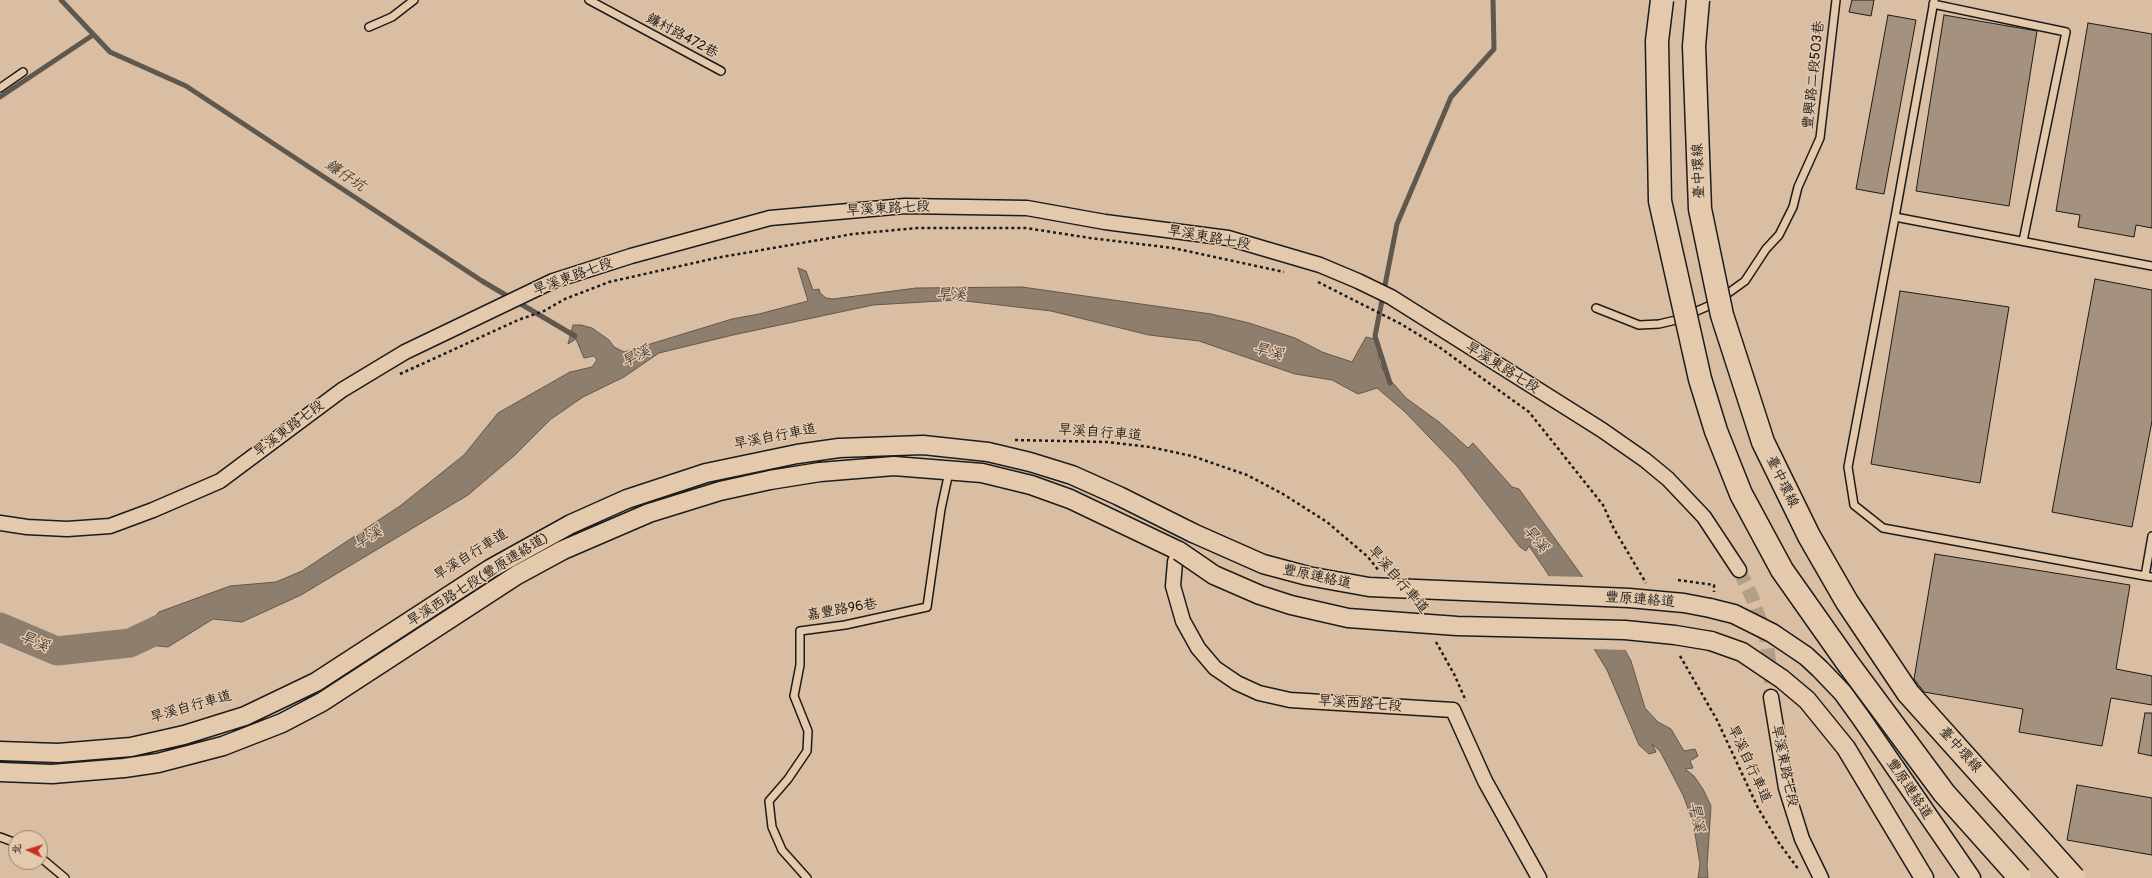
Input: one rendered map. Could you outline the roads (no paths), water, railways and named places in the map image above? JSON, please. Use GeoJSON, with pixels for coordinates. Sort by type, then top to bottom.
{"type":"FeatureCollection","features":[{"type":"Feature","properties":{"kind":"highway"},"geometry":{"type":"LineString","coordinates":[[1662,0],[1657,41],[1660,200],[1700,379],[1716,431],[1741,494],[1782,570],[1849,665],[1944,793],[2020,878]]}},
{"type":"Feature","properties":{"kind":"highway","name":"臺中環線"},"geometry":{"type":"LineString","coordinates":[[1698,0],[1694,46],[1700,209],[1722,315],[1762,442],[1809,536],[1847,602],[1908,693],[2074,878]]}},
{"type":"Feature","properties":{"kind":"street","name":"旱溪東路七段"},"geometry":{"type":"LineString","coordinates":[[0,523],[27,527],[67,529],[110,526],[153,510],[220,481],[342,390],[405,352],[553,281],[630,256],[770,218],[905,206],[1027,208],[1106,222],[1228,238],[1320,265],[1384,294],[1595,426],[1645,460],[1668,479],[1704,517],[1739,570]]}},
{"type":"Feature","properties":{"kind":"street","name":"旱溪西路七段(豐原連絡道)"},"geometry":{"type":"LineString","coordinates":[[0,752],[58,753],[131,747],[184,735],[245,716],[316,682],[490,569],[565,527],[627,499],[693,478],[751,463],[797,454],[839,448],[924,445],[988,452],[1035,463],[1072,475],[1119,496],[1193,533]]}},
{"type":"Feature","properties":{"kind":"street","name":"旱溪西路七段(豐原連絡道)"},"geometry":{"type":"LineString","coordinates":[[0,772],[81,773],[158,763],[223,746],[282,723],[322,702],[524,572],[571,546],[656,511],[720,491],[820,472],[894,466],[950,469],[982,473],[1005,478],[1070,499],[1179,551]]}},
{"type":"Feature","properties":{"kind":"street","name":"豐原連絡道"},"geometry":{"type":"LineString","coordinates":[[1193,533],[1263,564],[1308,576],[1369,587],[1629,598],[1684,603],[1734,614],[1772,633],[1806,656],[1843,693],[1970,878]]}},
{"type":"Feature","properties":{"kind":"street"},"geometry":{"type":"LineString","coordinates":[[1179,551],[1214,575],[1260,595],[1291,605],[1348,618],[1456,626],[1625,630],[1675,635],[1711,641],[1742,652],[1782,679],[1806,700],[1846,748],[1924,878]]}},
{"type":"Feature","properties":{"kind":"street","name":"旱溪西路七段"},"geometry":{"type":"LineString","coordinates":[[1179,551],[1175,562],[1173,586],[1183,621],[1198,648],[1215,668],[1237,683],[1259,693],[1290,700],[1453,710],[1485,781],[1539,878]]}},
{"type":"Feature","properties":{"kind":"street","name":"旱溪東路七段"},"geometry":{"type":"LineString","coordinates":[[1770,697],[1786,788],[1802,839],[1821,878]]}},
{"type":"Feature","properties":{"kind":"lane"},"geometry":{"type":"LineString","coordinates":[[369,27],[392,17],[414,0]]}},
{"type":"Feature","properties":{"kind":"lane","name":"鐮村路472巷"},"geometry":{"type":"LineString","coordinates":[[589,0],[721,72]]}},
{"type":"Feature","properties":{"kind":"lane","name":"豐興路二段503巷"},"geometry":{"type":"LineString","coordinates":[[1596,308],[1639,325],[1659,324],[1676,320],[1714,304],[1745,280],[1766,249],[1779,235],[1793,207],[1798,187],[1820,138],[1836,0]]}},
{"type":"Feature","properties":{"kind":"lane"},"geometry":{"type":"LineString","coordinates":[[2023,241],[2066,32],[1934,2],[1848,466],[1854,505],[1883,528],[2148,576],[2152,536]]}},
{"type":"Feature","properties":{"kind":"lane"},"geometry":{"type":"LineString","coordinates":[[0,88],[23,72]]}},
{"type":"Feature","properties":{"kind":"lane"},"geometry":{"type":"LineString","coordinates":[[1895,217],[2152,266]]}},
{"type":"Feature","properties":{"kind":"lane","name":"嘉豐路96巷"},"geometry":{"type":"LineString","coordinates":[[807,878],[782,850],[772,827],[769,801],[788,779],[807,750],[808,731],[794,696],[800,664],[800,631],[845,625],[927,607],[941,509],[950,469]]}},
{"type":"Feature","properties":{"kind":"lane"},"geometry":{"type":"LineString","coordinates":[[48,864],[65,878]]}},
{"type":"Feature","properties":{"kind":"water"},"geometry":{"type":"Polygon","coordinates":[[[798,268],[806,271],[813,290],[819,289],[820,293],[826,298],[833,299],[916,288],[1022,287],[1211,314],[1249,323],[1295,338],[1322,352],[1352,362],[1366,337],[1378,340],[1379,361],[1385,374],[1406,398],[1439,422],[1468,448],[1473,443],[1512,487],[1519,489],[1590,587],[1631,661],[1645,708],[1658,722],[1671,729],[1684,751],[1695,749],[1698,756],[1690,761],[1693,768],[1685,769],[1694,776],[1703,789],[1711,806],[1707,866],[1708,878],[1698,878],[1700,864],[1693,822],[1683,795],[1660,751],[1652,744],[1656,752],[1649,754],[1639,745],[1607,670],[1546,571],[1529,546],[1526,551],[1520,547],[1457,466],[1404,411],[1377,388],[1358,394],[1332,380],[1295,374],[1199,341],[1149,335],[1051,311],[957,300],[873,305],[733,335],[659,353],[624,377],[583,397],[551,419],[515,455],[468,495],[301,595],[242,622],[213,619],[168,647],[130,643],[159,612],[230,586],[276,582],[302,571],[400,506],[464,455],[498,413],[570,372],[592,367],[597,360],[594,356],[584,358],[576,339],[568,344],[573,325],[581,325],[592,328],[609,340],[614,347],[624,352],[732,319],[759,314],[808,301],[798,268]]]}},
{"type":"Feature","properties":{"kind":"waterway","name":"鐮仔坑"},"geometry":{"type":"LineString","coordinates":[[61,0],[110,52],[186,86],[482,281],[575,336]]}},
{"type":"Feature","properties":{"kind":"waterway"},"geometry":{"type":"LineString","coordinates":[[1390,383],[1375,336],[1397,224],[1451,97],[1494,49],[1493,0]]}},
{"type":"Feature","properties":{"kind":"waterway"},"geometry":{"type":"LineString","coordinates":[[0,97],[93,35]]}},
{"type":"Feature","properties":{"kind":"waterway","name":"旱溪"},"geometry":{"type":"LineString","coordinates":[[0,627],[57,651],[130,643],[166,626]]}},
{"type":"Feature","properties":{"kind":"tunnel"},"geometry":{"type":"LineString","coordinates":[[1739,570],[1752,597],[1766,638],[1771,676],[1771,697]]}}]}
